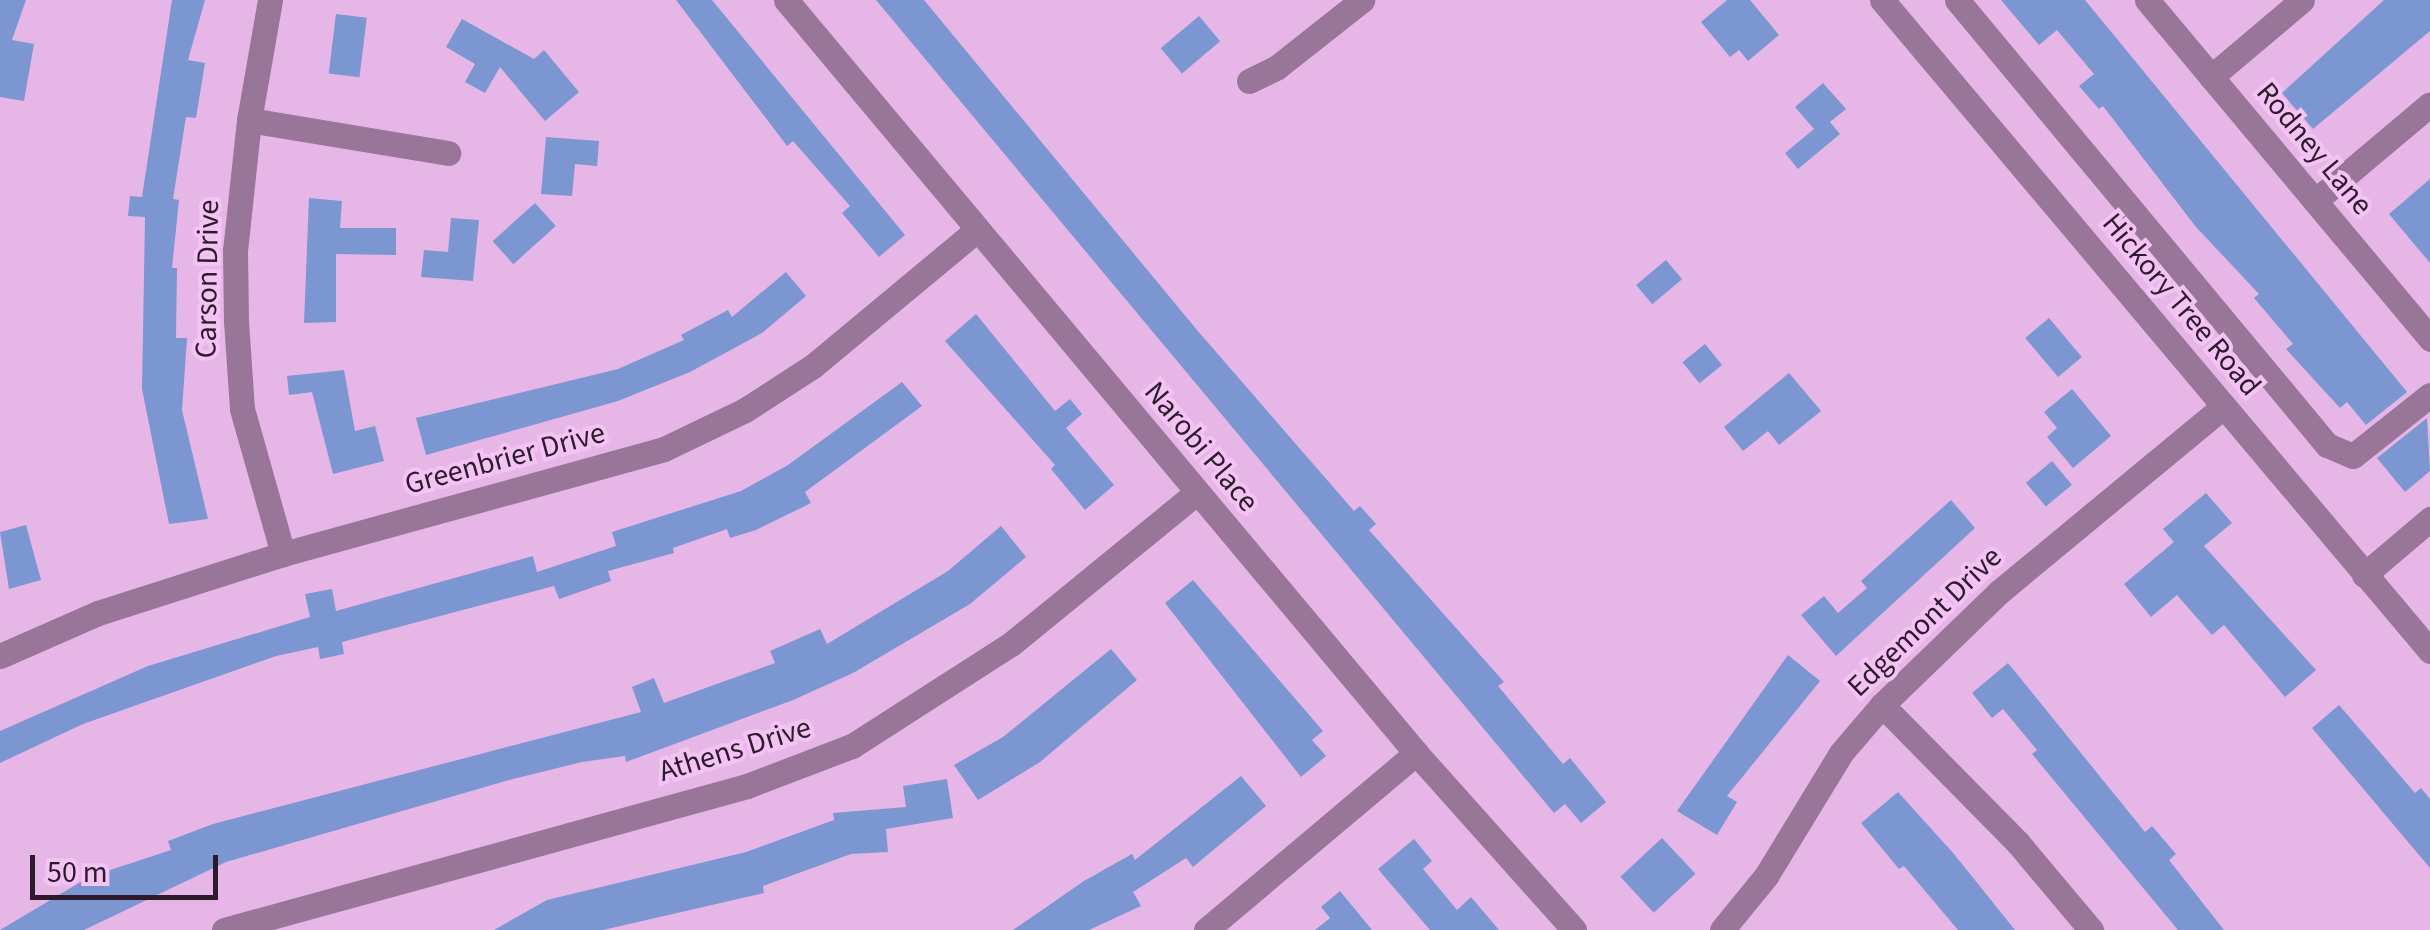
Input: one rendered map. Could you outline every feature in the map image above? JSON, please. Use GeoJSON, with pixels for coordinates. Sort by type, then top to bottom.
{"type":"FeatureCollection","features":[{"type":"Feature","properties":{"kind":"street","name":"Carson Drive"},"geometry":{"type":"LineString","coordinates":[[270,0],[249,120],[235,250],[242,408],[283,554]]}},
{"type":"Feature","properties":{"kind":"street","name":"Narobi Place"},"geometry":{"type":"LineString","coordinates":[[786,0],[1196,493],[1416,752],[1574,930]]}},
{"type":"Feature","properties":{"kind":"street"},"geometry":{"type":"LineString","coordinates":[[1248,81],[1276,68],[1362,0]]}},
{"type":"Feature","properties":{"kind":"street","name":"Hickory Tree Road"},"geometry":{"type":"LineString","coordinates":[[1882,0],[2430,652]]}},
{"type":"Feature","properties":{"kind":"street"},"geometry":{"type":"LineString","coordinates":[[1957,0],[2327,446],[2352,456],[2430,395]]}},
{"type":"Feature","properties":{"kind":"street","name":"Rodney Lane"},"geometry":{"type":"LineString","coordinates":[[2147,0],[2315,201],[2420,309],[2430,340]]}},
{"type":"Feature","properties":{"kind":"street"},"geometry":{"type":"LineString","coordinates":[[2211,76],[2302,0]]}},
{"type":"Feature","properties":{"kind":"street"},"geometry":{"type":"LineString","coordinates":[[2315,201],[2430,104]]}},
{"type":"Feature","properties":{"kind":"street"},"geometry":{"type":"LineString","coordinates":[[249,120],[448,153]]}},
{"type":"Feature","properties":{"kind":"street","name":"Greenbrier Drive"},"geometry":{"type":"LineString","coordinates":[[0,656],[98,613],[283,554],[664,449],[745,410],[813,366],[977,230]]}},
{"type":"Feature","properties":{"kind":"street","name":"Edgemont Drive"},"geometry":{"type":"LineString","coordinates":[[1722,930],[1766,876],[1841,753],[1882,705],[1999,592],[2223,407]]}},
{"type":"Feature","properties":{"kind":"street","name":"Athens Drive"},"geometry":{"type":"LineString","coordinates":[[224,930],[747,786],[852,746],[1011,644],[1196,493]]}},
{"type":"Feature","properties":{"kind":"street"},"geometry":{"type":"LineString","coordinates":[[2364,575],[2430,520]]}},
{"type":"Feature","properties":{"kind":"street"},"geometry":{"type":"LineString","coordinates":[[1882,705],[2018,844],[2091,930]]}},
{"type":"Feature","properties":{"kind":"street"},"geometry":{"type":"LineString","coordinates":[[1206,930],[1416,752]]}},
{"type":"Feature","properties":{"kind":"building"},"geometry":{"type":"Polygon","coordinates":[[[0,0],[26,0],[12,40],[34,44],[24,101],[0,97],[0,0]]]}},
{"type":"Feature","properties":{"kind":"building"},"geometry":{"type":"Polygon","coordinates":[[[172,0],[205,0],[188,60],[205,63],[196,118],[186,117],[173,199],[179,200],[172,268],[177,268],[176,338],[187,338],[182,410],[208,519],[169,524],[142,389],[145,217],[128,216],[130,196],[142,197],[172,0]]]}},
{"type":"Feature","properties":{"kind":"building"},"geometry":{"type":"Polygon","coordinates":[[[676,0],[712,0],[905,235],[879,257],[842,213],[850,206],[793,141],[787,146],[676,0]]]}},
{"type":"Feature","properties":{"kind":"building"},"geometry":{"type":"Polygon","coordinates":[[[876,0],[924,0],[1197,330],[1354,511],[1360,506],[1376,524],[1369,530],[1504,682],[1498,686],[1563,764],[1570,758],[1606,802],[1581,823],[1565,804],[1554,813],[876,0]]]}},
{"type":"Feature","properties":{"kind":"building"},"geometry":{"type":"Polygon","coordinates":[[[1727,0],[1750,0],[1779,35],[1748,61],[1739,50],[1730,57],[1701,22],[1727,0]]]}},
{"type":"Feature","properties":{"kind":"building"},"geometry":{"type":"Polygon","coordinates":[[[2001,0],[2085,0],[2407,392],[2366,425],[2347,402],[2340,408],[2286,349],[2293,344],[2254,298],[2259,294],[2196,227],[2103,106],[2099,109],[2079,86],[2094,74],[2057,30],[2039,45],[2001,0]]]}},
{"type":"Feature","properties":{"kind":"building"},"geometry":{"type":"Polygon","coordinates":[[[2384,0],[2430,0],[2430,31],[2313,129],[2282,93],[2384,0]]]}},
{"type":"Feature","properties":{"kind":"building"},"geometry":{"type":"Polygon","coordinates":[[[336,14],[367,18],[359,77],[329,74],[336,14]]]}},
{"type":"Feature","properties":{"kind":"building"},"geometry":{"type":"Polygon","coordinates":[[[1199,16],[1220,41],[1182,73],[1161,48],[1199,16]]]}},
{"type":"Feature","properties":{"kind":"building"},"geometry":{"type":"Polygon","coordinates":[[[462,19],[534,59],[544,50],[579,92],[545,121],[500,67],[485,93],[465,82],[475,64],[446,47],[462,19]]]}},
{"type":"Feature","properties":{"kind":"building"},"geometry":{"type":"Polygon","coordinates":[[[1823,83],[1846,109],[1830,122],[1840,134],[1798,169],[1785,153],[1814,129],[1795,107],[1823,83]]]}},
{"type":"Feature","properties":{"kind":"building"},"geometry":{"type":"Polygon","coordinates":[[[546,137],[599,141],[597,166],[575,164],[572,196],[541,194],[546,137]]]}},
{"type":"Feature","properties":{"kind":"building"},"geometry":{"type":"Polygon","coordinates":[[[2430,179],[2430,263],[2389,214],[2430,179]]]}},
{"type":"Feature","properties":{"kind":"building"},"geometry":{"type":"Polygon","coordinates":[[[309,198],[342,201],[340,228],[396,228],[396,255],[336,254],[336,322],[304,323],[309,198]]]}},
{"type":"Feature","properties":{"kind":"building"},"geometry":{"type":"Polygon","coordinates":[[[535,203],[556,226],[513,264],[493,241],[535,203]]]}},
{"type":"Feature","properties":{"kind":"building"},"geometry":{"type":"Polygon","coordinates":[[[451,218],[479,220],[473,281],[421,277],[424,250],[448,252],[451,218]]]}},
{"type":"Feature","properties":{"kind":"building"},"geometry":{"type":"Polygon","coordinates":[[[1666,260],[1682,279],[1652,304],[1636,285],[1666,260]]]}},
{"type":"Feature","properties":{"kind":"building"},"geometry":{"type":"Polygon","coordinates":[[[786,272],[806,296],[762,333],[690,372],[618,401],[426,455],[416,418],[618,369],[684,340],[681,335],[728,310],[732,317],[786,272]]]}},
{"type":"Feature","properties":{"kind":"building"},"geometry":{"type":"Polygon","coordinates":[[[976,314],[1055,411],[1070,399],[1082,414],[1066,428],[1114,485],[1085,510],[1051,469],[1055,465],[945,341],[976,314]]]}},
{"type":"Feature","properties":{"kind":"building"},"geometry":{"type":"Polygon","coordinates":[[[2049,318],[2082,357],[2058,377],[2025,338],[2049,318]]]}},
{"type":"Feature","properties":{"kind":"building"},"geometry":{"type":"Polygon","coordinates":[[[1705,344],[1722,365],[1699,383],[1682,362],[1705,344]]]}},
{"type":"Feature","properties":{"kind":"building"},"geometry":{"type":"Polygon","coordinates":[[[344,370],[355,431],[375,426],[384,461],[333,474],[312,392],[289,395],[287,376],[344,370]]]}},
{"type":"Feature","properties":{"kind":"building"},"geometry":{"type":"Polygon","coordinates":[[[1789,373],[1821,411],[1779,445],[1768,431],[1743,451],[1724,427],[1789,373]]]}},
{"type":"Feature","properties":{"kind":"building"},"geometry":{"type":"Polygon","coordinates":[[[902,382],[922,406],[805,492],[811,503],[756,530],[730,538],[727,529],[673,548],[674,553],[608,571],[611,581],[559,599],[554,586],[342,642],[344,654],[320,659],[318,647],[276,656],[83,724],[0,763],[0,731],[148,666],[310,617],[305,594],[332,589],[336,611],[533,556],[537,572],[616,546],[612,532],[741,491],[788,465],[902,382]]]}},
{"type":"Feature","properties":{"kind":"building"},"geometry":{"type":"Polygon","coordinates":[[[2072,389],[2111,436],[2073,468],[2047,437],[2057,428],[2044,412],[2072,389]]]}},
{"type":"Feature","properties":{"kind":"building"},"geometry":{"type":"Polygon","coordinates":[[[2427,418],[2430,471],[2405,492],[2377,458],[2427,418]]]}},
{"type":"Feature","properties":{"kind":"building"},"geometry":{"type":"Polygon","coordinates":[[[2052,461],[2072,485],[2046,507],[2026,483],[2052,461]]]}},
{"type":"Feature","properties":{"kind":"building"},"geometry":{"type":"Polygon","coordinates":[[[2206,493],[2232,523],[2204,546],[2316,670],[2285,697],[2224,625],[2212,635],[2177,595],[2151,617],[2124,584],[2174,542],[2163,529],[2206,493]]]}},
{"type":"Feature","properties":{"kind":"building"},"geometry":{"type":"Polygon","coordinates":[[[1951,500],[1975,528],[1836,656],[1801,615],[1824,596],[1838,613],[1867,588],[1861,581],[1951,500]]]}},
{"type":"Feature","properties":{"kind":"building"},"geometry":{"type":"Polygon","coordinates":[[[26,525],[41,580],[9,589],[0,532],[26,525]]]}},
{"type":"Feature","properties":{"kind":"building"},"geometry":{"type":"Polygon","coordinates":[[[1001,526],[1026,557],[970,604],[853,673],[793,700],[626,762],[625,756],[582,762],[509,780],[226,862],[84,930],[0,930],[89,877],[171,850],[168,841],[213,824],[641,712],[632,687],[654,678],[664,703],[775,663],[770,651],[820,629],[827,644],[948,571],[1001,526]]]}},
{"type":"Feature","properties":{"kind":"building"},"geometry":{"type":"Polygon","coordinates":[[[1193,580],[1323,731],[1312,740],[1326,756],[1301,777],[1165,603],[1193,580]]]}},
{"type":"Feature","properties":{"kind":"building"},"geometry":{"type":"Polygon","coordinates":[[[1111,649],[1137,680],[1040,762],[978,800],[954,765],[1003,737],[1111,649]]]}},
{"type":"Feature","properties":{"kind":"building"},"geometry":{"type":"Polygon","coordinates":[[[1788,655],[1820,681],[1727,796],[1737,802],[1717,835],[1677,811],[1788,655]]]}},
{"type":"Feature","properties":{"kind":"building"},"geometry":{"type":"Polygon","coordinates":[[[2008,663],[2145,832],[2152,826],[2176,854],[2169,860],[2224,930],[2178,930],[2032,754],[2037,750],[2003,709],[1992,718],[1972,693],[2008,663]]]}},
{"type":"Feature","properties":{"kind":"building"},"geometry":{"type":"Polygon","coordinates":[[[2339,705],[2415,793],[2421,788],[2430,799],[2430,868],[2312,728],[2339,705]]]}},
{"type":"Feature","properties":{"kind":"building"},"geometry":{"type":"Polygon","coordinates":[[[1241,776],[1266,806],[1193,867],[1186,858],[1133,892],[1141,906],[1089,930],[1013,930],[1084,881],[1132,854],[1135,860],[1241,776]]]}},
{"type":"Feature","properties":{"kind":"building"},"geometry":{"type":"Polygon","coordinates":[[[947,779],[953,818],[886,829],[888,852],[851,854],[763,886],[764,893],[603,930],[494,930],[547,900],[746,852],[834,820],[833,813],[906,807],[903,786],[947,779]]]}},
{"type":"Feature","properties":{"kind":"building"},"geometry":{"type":"Polygon","coordinates":[[[1898,792],[2015,930],[1958,930],[1904,866],[1899,869],[1861,823],[1898,792]]]}},
{"type":"Feature","properties":{"kind":"building"},"geometry":{"type":"Polygon","coordinates":[[[1662,838],[1695,874],[1654,913],[1620,877],[1662,838]]]}},
{"type":"Feature","properties":{"kind":"building"},"geometry":{"type":"Polygon","coordinates":[[[1414,839],[1432,861],[1423,869],[1457,910],[1471,897],[1499,930],[1430,930],[1378,869],[1414,839]]]}},
{"type":"Feature","properties":{"kind":"building"},"geometry":{"type":"Polygon","coordinates":[[[1340,891],[1372,930],[1315,930],[1330,918],[1321,907],[1340,891]]]}}]}
